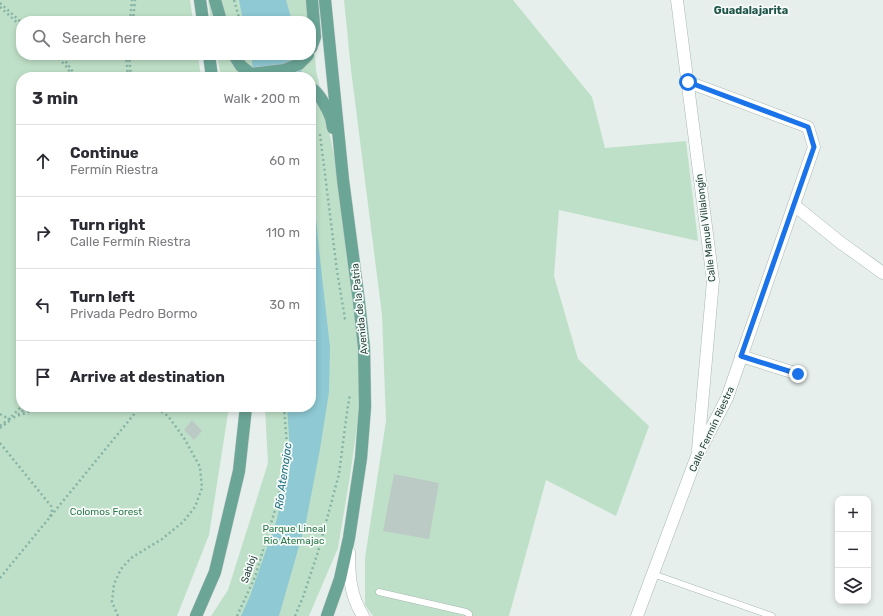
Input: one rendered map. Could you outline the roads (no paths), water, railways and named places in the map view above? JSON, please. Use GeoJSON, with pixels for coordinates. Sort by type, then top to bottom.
{"type":"FeatureCollection","features":[{"type":"Feature","properties":{"kind":"main road"},"geometry":{"type":"LineString","coordinates":[[200,0],[202,16]]}},
{"type":"Feature","properties":{"kind":"main road"},"geometry":{"type":"LineString","coordinates":[[215,0],[220,16]]}},
{"type":"Feature","properties":{"kind":"main road"},"geometry":{"type":"LineString","coordinates":[[312,0],[313,16]]}},
{"type":"Feature","properties":{"kind":"main road","name":"Avenida de la Patria"},"geometry":{"type":"LineString","coordinates":[[325,0],[343,180],[360,302],[364,348],[365,407],[361,458],[350,538],[340,579],[327,616]]}},
{"type":"Feature","properties":{"kind":"main road"},"geometry":{"type":"LineString","coordinates":[[210,60],[211,72]]}},
{"type":"Feature","properties":{"kind":"main road"},"geometry":{"type":"LineString","coordinates":[[237,60],[241,66],[248,72]]}},
{"type":"Feature","properties":{"kind":"main road"},"geometry":{"type":"LineString","coordinates":[[268,72],[284,70],[299,64],[303,60]]}},
{"type":"Feature","properties":{"kind":"main road"},"geometry":{"type":"LineString","coordinates":[[316,92],[331,118],[343,180]]}},
{"type":"Feature","properties":{"kind":"main road"},"geometry":{"type":"LineString","coordinates":[[196,616],[215,572],[238,471],[245,412]]}},
{"type":"Feature","properties":{"kind":"street","name":"Calle Manuel Villalongín"},"geometry":{"type":"LineString","coordinates":[[677,0],[713,281],[697,456]]}},
{"type":"Feature","properties":{"kind":"street","name":"Calle Fermín Riestra"},"geometry":{"type":"LineString","coordinates":[[637,616],[697,456],[727,398],[814,147],[808,127],[688,82]]}},
{"type":"Feature","properties":{"kind":"street"},"geometry":{"type":"LineString","coordinates":[[794,205],[841,244],[883,273]]}},
{"type":"Feature","properties":{"kind":"street"},"geometry":{"type":"LineString","coordinates":[[741,356],[798,374]]}},
{"type":"Feature","properties":{"kind":"street"},"geometry":{"type":"LineString","coordinates":[[350,538],[349,572],[352,591],[357,607],[363,616]]}},
{"type":"Feature","properties":{"kind":"lane"},"geometry":{"type":"LineString","coordinates":[[653,574],[772,616]]}},
{"type":"Feature","properties":{"kind":"lane"},"geometry":{"type":"LineString","coordinates":[[378,592],[466,612],[469,616]]}},
{"type":"Feature","properties":{"kind":"water"},"geometry":{"type":"Polygon","coordinates":[[[239,0],[286,0],[291,16],[242,16],[239,0]]]}},
{"type":"Feature","properties":{"kind":"water"},"geometry":{"type":"Polygon","coordinates":[[[252,60],[300,60],[302,72],[253,72],[252,60]]]}},
{"type":"Feature","properties":{"kind":"water"},"geometry":{"type":"Polygon","coordinates":[[[316,217],[330,347],[329,392],[320,449],[306,522],[279,616],[241,616],[250,596],[277,519],[290,451],[287,412],[316,412],[316,217]]]}},
{"type":"Feature","properties":{"kind":"district","name":"Guadalajarita"},"geometry":{"type":"Point","coordinates":[751,10]}},
{"type":"Feature","properties":{"kind":"water label","name":"Río Atemajac"},"geometry":{"type":"Point","coordinates":[283,476]}},
{"type":"Feature","properties":{"kind":"park label","name":"Colomos Forest"},"geometry":{"type":"Point","coordinates":[106,511]}},
{"type":"Feature","properties":{"kind":"park label","name":"Parque Lineal Rio Atemajac"},"geometry":{"type":"Point","coordinates":[294,534]}}]}
